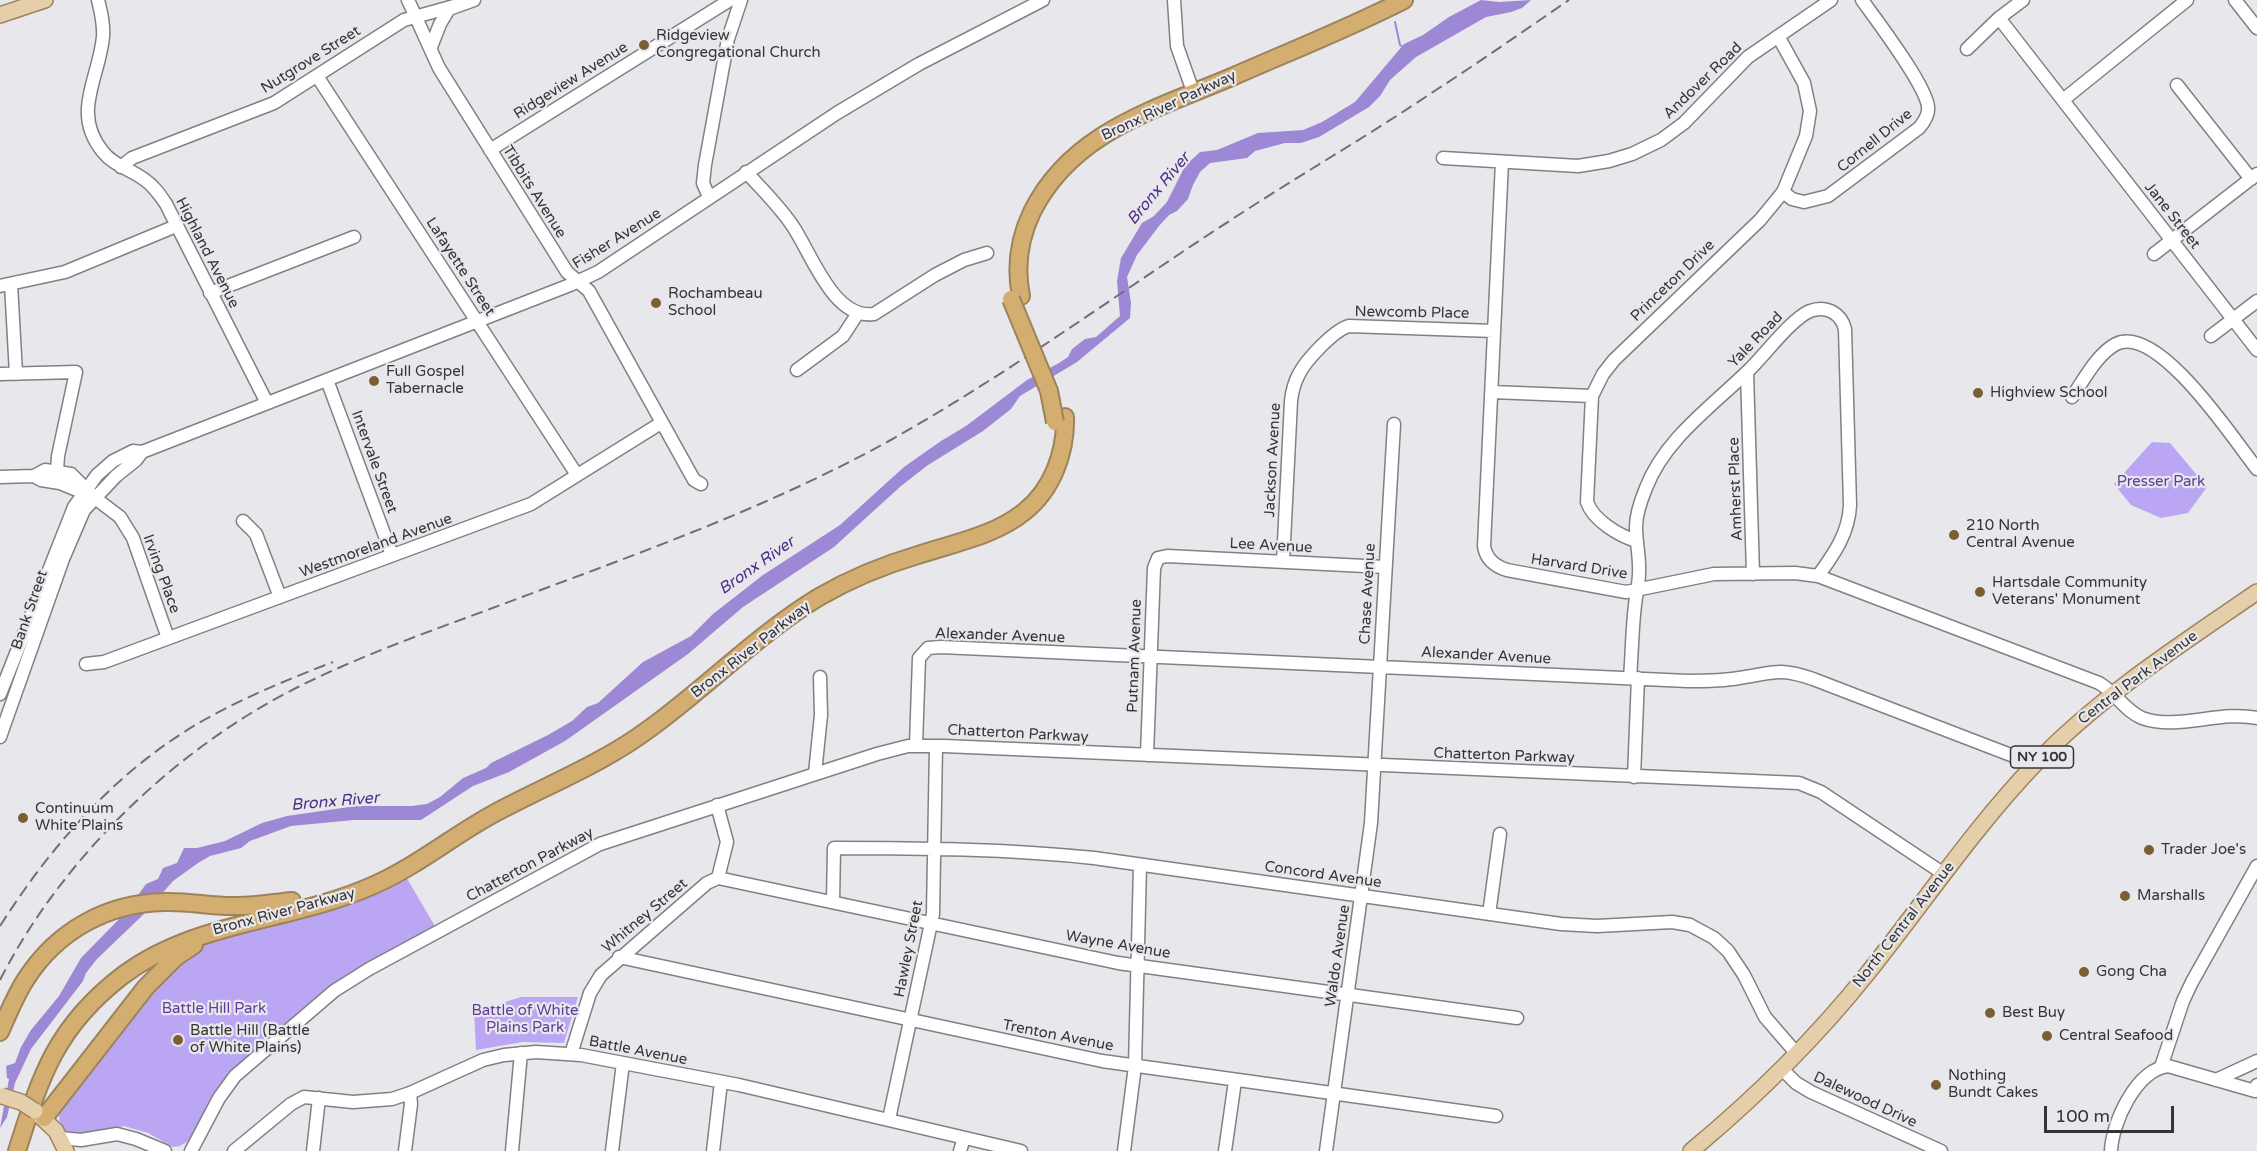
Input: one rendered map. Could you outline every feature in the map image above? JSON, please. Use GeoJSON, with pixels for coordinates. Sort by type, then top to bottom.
{"type":"FeatureCollection","features":[{"type":"Feature","properties":{"kind":"highway","name":"Bronx River Parkway"},"geometry":{"type":"LineString","coordinates":[[17,1151],[49,1060],[65,1034],[90,1004],[119,979],[151,957],[197,936],[340,898],[391,877],[484,819],[633,741],[779,625],[829,592],[885,566],[988,532],[1009,522],[1029,508],[1052,477],[1063,447],[1060,419],[1007,268],[1012,236],[1027,200],[1049,167],[1071,145],[1102,123],[1382,0]]}},
{"type":"Feature","properties":{"kind":"highway","name":"Bronx River Parkway"},"geometry":{"type":"LineString","coordinates":[[1016,298],[1018,256],[1028,220],[1056,175],[1089,144],[1130,121],[1404,0]]}},
{"type":"Feature","properties":{"kind":"highway","name":"Bronx River Parkway"},"geometry":{"type":"LineString","coordinates":[[9,1151],[46,1049],[73,1012],[108,978],[133,958],[172,937],[232,916],[351,884],[380,871],[483,808],[606,744],[658,710],[791,604],[831,579],[888,554],[976,526],[1004,514],[1028,494],[1041,476],[1060,419]]}},
{"type":"Feature","properties":{"kind":"highway"},"geometry":{"type":"LineString","coordinates":[[0,1032],[27,978],[48,951],[75,928],[95,916],[140,903],[166,902],[235,906],[292,901]]}},
{"type":"Feature","properties":{"kind":"highway"},"geometry":{"type":"LineString","coordinates":[[39,1114],[153,979],[176,957],[193,946],[240,925]]}},
{"type":"Feature","properties":{"kind":"main road"},"geometry":{"type":"LineString","coordinates":[[0,15],[45,0]]}},
{"type":"Feature","properties":{"kind":"main road","name":"Central Park Avenue"},"geometry":{"type":"LineString","coordinates":[[1979,828],[2033,766],[2074,726],[2113,693],[2257,592]]}},
{"type":"Feature","properties":{"kind":"main road","name":"North Central Avenue"},"geometry":{"type":"LineString","coordinates":[[1797,1054],[1867,974],[1979,828]]}},
{"type":"Feature","properties":{"kind":"main road","name":"NY 100"},"geometry":{"type":"LineString","coordinates":[[1691,1151],[1750,1100],[1797,1054]]}},
{"type":"Feature","properties":{"kind":"main road"},"geometry":{"type":"LineString","coordinates":[[1,1096],[21,1102],[39,1114],[63,1144]]}},
{"type":"Feature","properties":{"kind":"street","name":"Highland Avenue"},"geometry":{"type":"LineString","coordinates":[[98,0],[103,39],[87,118],[88,128],[102,151],[113,163],[145,179],[156,189],[166,204],[267,403]]}},
{"type":"Feature","properties":{"kind":"street","name":"Tibbits Avenue"},"geometry":{"type":"LineString","coordinates":[[408,0],[439,68],[567,272],[588,291],[694,480],[701,484]]}},
{"type":"Feature","properties":{"kind":"street"},"geometry":{"type":"LineString","coordinates":[[416,17],[440,0]]}},
{"type":"Feature","properties":{"kind":"street"},"geometry":{"type":"LineString","coordinates":[[416,17],[474,0]]}},
{"type":"Feature","properties":{"kind":"street","name":"Ridgeview Avenue"},"geometry":{"type":"LineString","coordinates":[[490,150],[730,0]]}},
{"type":"Feature","properties":{"kind":"street"},"geometry":{"type":"LineString","coordinates":[[709,198],[703,183],[705,165],[728,39],[741,0]]}},
{"type":"Feature","properties":{"kind":"street","name":"Fisher Avenue"},"geometry":{"type":"LineString","coordinates":[[85,491],[97,475],[113,461],[133,451],[142,452],[579,282],[598,272],[746,172],[872,92],[1020,10],[1043,0]]}},
{"type":"Feature","properties":{"kind":"street"},"geometry":{"type":"LineString","coordinates":[[1174,0],[1177,46],[1190,83]]}},
{"type":"Feature","properties":{"kind":"street","name":"Andover Road"},"geometry":{"type":"LineString","coordinates":[[1443,158],[1578,166],[1610,161],[1646,148],[1684,123],[1737,67],[1831,0]]}},
{"type":"Feature","properties":{"kind":"street","name":"Cornell Drive"},"geometry":{"type":"LineString","coordinates":[[1783,192],[1792,199],[1804,201],[1828,196],[1901,142],[1924,122],[1929,110],[1927,100],[1909,68],[1862,0]]}},
{"type":"Feature","properties":{"kind":"street"},"geometry":{"type":"LineString","coordinates":[[1967,49],[1999,18],[2023,0]]}},
{"type":"Feature","properties":{"kind":"street"},"geometry":{"type":"LineString","coordinates":[[2063,100],[2187,0]]}},
{"type":"Feature","properties":{"kind":"street"},"geometry":{"type":"LineString","coordinates":[[2235,0],[2257,28]]}},
{"type":"Feature","properties":{"kind":"street"},"geometry":{"type":"LineString","coordinates":[[431,47],[445,14],[454,6]]}},
{"type":"Feature","properties":{"kind":"street","name":"Nutgrove Street"},"geometry":{"type":"LineString","coordinates":[[121,166],[132,158],[274,103],[404,20],[416,17]]}},
{"type":"Feature","properties":{"kind":"street","name":"Jane Street"},"geometry":{"type":"LineString","coordinates":[[1999,18],[2257,350]]}},
{"type":"Feature","properties":{"kind":"street","name":"Princeton Drive"},"geometry":{"type":"LineString","coordinates":[[1637,541],[1598,519],[1589,507],[1586,490],[1592,396],[1603,374],[1614,360],[1760,220],[1783,192],[1806,136],[1810,111],[1804,83],[1778,36]]}},
{"type":"Feature","properties":{"kind":"street","name":"Lafayette Street"},"geometry":{"type":"LineString","coordinates":[[317,76],[577,475]]}},
{"type":"Feature","properties":{"kind":"street"},"geometry":{"type":"LineString","coordinates":[[2154,254],[2254,176],[2177,85]]}},
{"type":"Feature","properties":{"kind":"street","name":"Harvard Drive"},"geometry":{"type":"LineString","coordinates":[[1502,162],[1485,539],[1487,557],[1496,566],[1611,591],[1637,590],[1703,576],[1795,573],[1818,576],[2094,681],[2113,693],[2131,711],[2149,720],[2172,722],[2231,716],[2257,718]]}},
{"type":"Feature","properties":{"kind":"street"},"geometry":{"type":"LineString","coordinates":[[746,172],[792,225],[829,289],[843,304],[858,313],[874,314],[935,275],[964,260],[987,253]]}},
{"type":"Feature","properties":{"kind":"street"},"geometry":{"type":"LineString","coordinates":[[16,374],[6,285],[65,272],[176,226]]}},
{"type":"Feature","properties":{"kind":"street"},"geometry":{"type":"LineString","coordinates":[[210,293],[354,237]]}},
{"type":"Feature","properties":{"kind":"street"},"geometry":{"type":"LineString","coordinates":[[2211,336],[2257,301]]}},
{"type":"Feature","properties":{"kind":"street","name":"Yale Road"},"geometry":{"type":"LineString","coordinates":[[1634,777],[1634,678],[1639,573],[1637,520],[1641,499],[1655,468],[1676,441],[1747,372],[1797,319],[1818,309],[1828,310],[1842,319],[1845,336],[1850,519],[1843,539],[1818,576]]}},
{"type":"Feature","properties":{"kind":"street"},"geometry":{"type":"LineString","coordinates":[[797,370],[843,336],[858,313]]}},
{"type":"Feature","properties":{"kind":"street","name":"Newcomb Place"},"geometry":{"type":"LineString","coordinates":[[1332,337],[1339,330],[1354,326],[1494,331]]}},
{"type":"Feature","properties":{"kind":"street","name":"Jackson Avenue"},"geometry":{"type":"LineString","coordinates":[[1283,562],[1292,394],[1300,372],[1332,337]]}},
{"type":"Feature","properties":{"kind":"street"},"geometry":{"type":"LineString","coordinates":[[2072,397],[2108,349],[2126,340],[2136,341],[2172,364],[2257,469]]}},
{"type":"Feature","properties":{"kind":"street"},"geometry":{"type":"LineString","coordinates":[[0,374],[76,372],[58,456],[57,471]]}},
{"type":"Feature","properties":{"kind":"street","name":"Amherst Place"},"geometry":{"type":"LineString","coordinates":[[1747,372],[1753,574]]}},
{"type":"Feature","properties":{"kind":"street","name":"Intervale Street"},"geometry":{"type":"LineString","coordinates":[[327,380],[392,555]]}},
{"type":"Feature","properties":{"kind":"street"},"geometry":{"type":"LineString","coordinates":[[1492,392],[1592,396]]}},
{"type":"Feature","properties":{"kind":"street"},"geometry":{"type":"LineString","coordinates":[[1723,393],[1748,403]]}},
{"type":"Feature","properties":{"kind":"street","name":"Westmoreland Avenue"},"geometry":{"type":"LineString","coordinates":[[86,664],[104,662],[531,504],[661,423]]}},
{"type":"Feature","properties":{"kind":"street","name":"Chase Avenue"},"geometry":{"type":"LineString","coordinates":[[1374,765],[1394,424]]}},
{"type":"Feature","properties":{"kind":"street","name":"Fisher Avenue"},"geometry":{"type":"LineString","coordinates":[[95,498],[142,452]]}},
{"type":"Feature","properties":{"kind":"street"},"geometry":{"type":"LineString","coordinates":[[34,476],[41,471],[71,474],[85,491],[95,498]]}},
{"type":"Feature","properties":{"kind":"street"},"geometry":{"type":"LineString","coordinates":[[0,477],[34,476],[41,480],[85,491]]}},
{"type":"Feature","properties":{"kind":"street","name":"Bank Street"},"geometry":{"type":"LineString","coordinates":[[0,694],[69,514],[85,491]]}},
{"type":"Feature","properties":{"kind":"street","name":"Bank Street"},"geometry":{"type":"LineString","coordinates":[[0,736],[73,532],[84,510],[95,498]]}},
{"type":"Feature","properties":{"kind":"street","name":"Irving Place"},"geometry":{"type":"LineString","coordinates":[[95,498],[120,517],[129,531],[168,638]]}},
{"type":"Feature","properties":{"kind":"street"},"geometry":{"type":"LineString","coordinates":[[243,521],[256,534],[280,597]]}},
{"type":"Feature","properties":{"kind":"street","name":"Lee Avenue"},"geometry":{"type":"LineString","coordinates":[[1156,560],[1167,556],[1385,567]]}},
{"type":"Feature","properties":{"kind":"street","name":"Putnam Avenue"},"geometry":{"type":"LineString","coordinates":[[1147,755],[1156,560]]}},
{"type":"Feature","properties":{"kind":"street","name":"Alexander Avenue"},"geometry":{"type":"LineString","coordinates":[[916,746],[918,666],[921,653],[928,648],[941,647],[1717,681],[1770,671],[1796,674],[2016,757],[2033,766]]}},
{"type":"Feature","properties":{"kind":"street"},"geometry":{"type":"LineString","coordinates":[[815,773],[821,715],[820,677]]}},
{"type":"Feature","properties":{"kind":"street","name":"Chatterton Parkway"},"geometry":{"type":"LineString","coordinates":[[191,1151],[219,1098],[235,1076],[349,981],[585,850],[615,838],[815,773],[877,754],[916,746],[1793,783],[1809,786],[1944,874]]}},
{"type":"Feature","properties":{"kind":"street","name":"Hawley Street"},"geometry":{"type":"LineString","coordinates":[[888,1119],[931,922],[935,848],[936,746]]}},
{"type":"Feature","properties":{"kind":"street","name":"Waldo Avenue"},"geometry":{"type":"LineString","coordinates":[[1326,1151],[1371,823],[1374,765]]}},
{"type":"Feature","properties":{"kind":"street"},"geometry":{"type":"LineString","coordinates":[[717,805],[727,842],[718,878]]}},
{"type":"Feature","properties":{"kind":"street"},"geometry":{"type":"LineString","coordinates":[[1489,914],[1500,834]]}},
{"type":"Feature","properties":{"kind":"street","name":"Concord Avenue"},"geometry":{"type":"LineString","coordinates":[[833,902],[834,849],[935,848],[1053,853],[1574,926],[1672,922],[1699,928],[1728,951],[1744,975],[1765,1017],[1797,1054]]}},
{"type":"Feature","properties":{"kind":"street"},"geometry":{"type":"LineString","coordinates":[[1124,1151],[1135,1066],[1140,865]]}},
{"type":"Feature","properties":{"kind":"street"},"geometry":{"type":"LineString","coordinates":[[2161,1067],[2183,1001],[2192,982],[2257,866]]}},
{"type":"Feature","properties":{"kind":"street","name":"Wayne Avenue"},"geometry":{"type":"LineString","coordinates":[[718,878],[1137,966],[1517,1018]]}},
{"type":"Feature","properties":{"kind":"street","name":"Whitney Street"},"geometry":{"type":"LineString","coordinates":[[571,1054],[593,986],[605,969],[707,883],[718,878]]}},
{"type":"Feature","properties":{"kind":"street","name":"Trenton Avenue"},"geometry":{"type":"LineString","coordinates":[[619,957],[910,1021],[1135,1066],[1496,1116]]}},
{"type":"Feature","properties":{"kind":"street","name":"Battle Avenue"},"geometry":{"type":"LineString","coordinates":[[234,1151],[296,1101],[307,1097],[362,1102],[392,1099],[473,1064],[495,1057],[545,1052],[571,1054],[721,1082],[1021,1151]]}},
{"type":"Feature","properties":{"kind":"street"},"geometry":{"type":"LineString","coordinates":[[512,1151],[521,1053]]}},
{"type":"Feature","properties":{"kind":"street"},"geometry":{"type":"LineString","coordinates":[[2216,1080],[2257,1061]]}},
{"type":"Feature","properties":{"kind":"street"},"geometry":{"type":"LineString","coordinates":[[612,1151],[623,1063]]}},
{"type":"Feature","properties":{"kind":"street"},"geometry":{"type":"LineString","coordinates":[[2110,1151],[2115,1125],[2121,1111],[2145,1079],[2161,1067],[2168,1066],[2216,1080],[2256,1088]]}},
{"type":"Feature","properties":{"kind":"street","name":"Dalewood Drive"},"geometry":{"type":"LineString","coordinates":[[1782,1069],[1804,1088],[1941,1151]]}},
{"type":"Feature","properties":{"kind":"street"},"geometry":{"type":"LineString","coordinates":[[1225,1151],[1235,1081]]}},
{"type":"Feature","properties":{"kind":"street"},"geometry":{"type":"LineString","coordinates":[[713,1151],[721,1082]]}},
{"type":"Feature","properties":{"kind":"street"},"geometry":{"type":"LineString","coordinates":[[405,1151],[411,1104],[410,1093]]}},
{"type":"Feature","properties":{"kind":"street"},"geometry":{"type":"LineString","coordinates":[[313,1151],[319,1098]]}},
{"type":"Feature","properties":{"kind":"street"},"geometry":{"type":"LineString","coordinates":[[63,1144],[117,1134],[165,1151]]}},
{"type":"Feature","properties":{"kind":"street"},"geometry":{"type":"LineString","coordinates":[[84,1151],[95,1138]]}},
{"type":"Feature","properties":{"kind":"street"},"geometry":{"type":"LineString","coordinates":[[960,1151],[964,1138]]}},
{"type":"Feature","properties":{"kind":"green space","name":"Presser Park"},"geometry":{"type":"Polygon","coordinates":[[[2152,442],[2170,443],[2207,487],[2188,513],[2161,518],[2131,505],[2114,484],[2152,442]]]}},
{"type":"Feature","properties":{"kind":"green space","name":"Battle Hill Park"},"geometry":{"type":"Polygon","coordinates":[[[405,875],[436,928],[342,978],[231,1074],[190,1140],[173,1147],[148,1133],[124,1126],[80,1137],[67,1134],[60,1122],[58,1111],[136,1002],[204,943],[405,875]]]}},
{"type":"Feature","properties":{"kind":"green space","name":"Battle of White Plains Park"},"geometry":{"type":"Polygon","coordinates":[[[521,997],[578,997],[564,1043],[523,1042],[476,1050],[474,1012],[521,997]]]}},
{"type":"Feature","properties":{"kind":"shaded area"},"geometry":{"type":"Polygon","coordinates":[[[1481,0],[1499,2],[1531,0],[1522,8],[1486,17],[1416,57],[1390,80],[1380,96],[1369,107],[1319,137],[1301,143],[1285,143],[1255,151],[1247,158],[1210,163],[1200,172],[1188,199],[1177,211],[1169,215],[1137,255],[1127,277],[1131,303],[1130,318],[1077,362],[1020,396],[1011,409],[983,431],[928,465],[901,486],[834,547],[743,607],[688,654],[565,741],[509,772],[473,786],[421,820],[354,820],[291,826],[250,841],[241,848],[210,856],[173,881],[146,912],[97,959],[31,1049],[15,1083],[7,1117],[0,1128],[9,1079],[6,1066],[15,1063],[31,1030],[59,996],[81,958],[125,913],[146,884],[158,879],[163,868],[177,863],[184,848],[197,848],[225,841],[262,823],[287,816],[356,806],[427,804],[440,797],[463,778],[572,721],[587,707],[598,703],[643,662],[691,636],[713,614],[763,575],[840,525],[904,467],[966,426],[1027,380],[1068,357],[1072,349],[1085,339],[1096,337],[1120,316],[1117,281],[1121,258],[1142,223],[1154,216],[1167,202],[1185,166],[1200,152],[1217,150],[1258,133],[1303,130],[1322,122],[1355,102],[1404,44],[1481,0]]]}},
{"type":"Feature","properties":{"kind":"waterway"},"geometry":{"type":"LineString","coordinates":[[1395,22],[1400,45],[1403,47]]}},
{"type":"Feature","properties":{"kind":"railway"},"geometry":{"type":"LineString","coordinates":[[0,980],[26,935],[56,891],[89,850],[166,774],[209,741],[253,712],[298,687],[369,655],[642,552],[743,511],[792,490],[889,441],[1022,360],[1237,216],[1411,106],[1569,0]]}},
{"type":"Feature","properties":{"kind":"railway"},"geometry":{"type":"LineString","coordinates":[[0,926],[20,895],[65,837],[90,810],[143,761],[204,720],[267,689],[333,662]]}},
{"type":"Feature","properties":{"kind":"place","name":"Ridgeview Congregational Church"},"geometry":{"type":"Point","coordinates":[644,45]}},
{"type":"Feature","properties":{"kind":"place","name":"Rochambeau School"},"geometry":{"type":"Point","coordinates":[656,303]}},
{"type":"Feature","properties":{"kind":"place","name":"Full Gospel Tabernacle"},"geometry":{"type":"Point","coordinates":[374,381]}},
{"type":"Feature","properties":{"kind":"place","name":"Highview School"},"geometry":{"type":"Point","coordinates":[1978,393]}},
{"type":"Feature","properties":{"kind":"place","name":"210 North Central Avenue"},"geometry":{"type":"Point","coordinates":[1954,535]}},
{"type":"Feature","properties":{"kind":"place","name":"Hartsdale Community Veterans' Monument"},"geometry":{"type":"Point","coordinates":[1980,592]}},
{"type":"Feature","properties":{"kind":"place","name":"Continuum White Plains"},"geometry":{"type":"Point","coordinates":[23,818]}},
{"type":"Feature","properties":{"kind":"place","name":"Trader Joe's"},"geometry":{"type":"Point","coordinates":[2149,850]}},
{"type":"Feature","properties":{"kind":"place","name":"Marshalls"},"geometry":{"type":"Point","coordinates":[2125,896]}},
{"type":"Feature","properties":{"kind":"place","name":"Gong Cha"},"geometry":{"type":"Point","coordinates":[2084,972]}},
{"type":"Feature","properties":{"kind":"place","name":"Best Buy"},"geometry":{"type":"Point","coordinates":[1990,1013]}},
{"type":"Feature","properties":{"kind":"place","name":"Central Seafood"},"geometry":{"type":"Point","coordinates":[2047,1036]}},
{"type":"Feature","properties":{"kind":"place","name":"Battle Hill (Battle of White Plains)"},"geometry":{"type":"Point","coordinates":[178,1040]}},
{"type":"Feature","properties":{"kind":"place","name":"Nothing Bundt Cakes"},"geometry":{"type":"Point","coordinates":[1936,1085]}},
{"type":"Feature","properties":{"kind":"water label","name":"Bronx River"},"geometry":{"type":"Point","coordinates":[1159,189]}},
{"type":"Feature","properties":{"kind":"water label","name":"Bronx River"},"geometry":{"type":"Point","coordinates":[757,566]}},
{"type":"Feature","properties":{"kind":"water label","name":"Bronx River"},"geometry":{"type":"Point","coordinates":[335,802]}}]}
